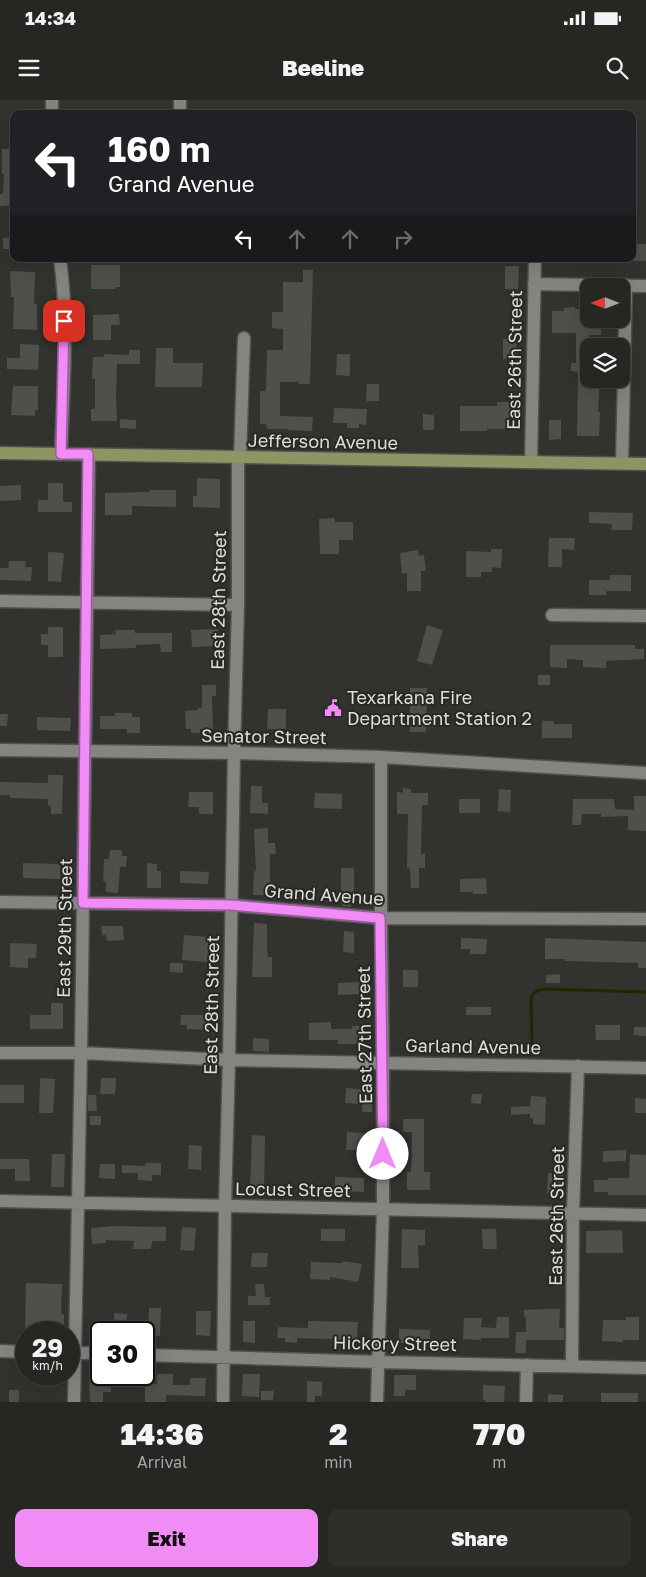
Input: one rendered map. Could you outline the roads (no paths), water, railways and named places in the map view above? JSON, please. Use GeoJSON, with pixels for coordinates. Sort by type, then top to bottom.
{"type":"FeatureCollection","features":[{"type":"Feature","properties":{"kind":"main road","name":"Jefferson Avenue"},"geometry":{"type":"LineString","coordinates":[[0,453],[646,464]]}},
{"type":"Feature","properties":{"kind":"street"},"geometry":{"type":"LineString","coordinates":[[60,262],[64,328],[61,454]]}},
{"type":"Feature","properties":{"kind":"street","name":"East 26th Street"},"geometry":{"type":"LineString","coordinates":[[531,462],[535,262]]}},
{"type":"Feature","properties":{"kind":"street"},"geometry":{"type":"LineString","coordinates":[[534,284],[580,284]]}},
{"type":"Feature","properties":{"kind":"street"},"geometry":{"type":"LineString","coordinates":[[630,285],[646,286]]}},
{"type":"Feature","properties":{"kind":"street"},"geometry":{"type":"LineString","coordinates":[[622,464],[625,328]]}},
{"type":"Feature","properties":{"kind":"street","name":"East 28th Street"},"geometry":{"type":"LineString","coordinates":[[223,1402],[239,458],[244,338]]}},
{"type":"Feature","properties":{"kind":"street","name":"East 29th Street"},"geometry":{"type":"LineString","coordinates":[[73,1321],[81,1053],[88,454]]}},
{"type":"Feature","properties":{"kind":"street"},"geometry":{"type":"LineString","coordinates":[[0,601],[238,605]]}},
{"type":"Feature","properties":{"kind":"street"},"geometry":{"type":"LineString","coordinates":[[552,615],[646,616]]}},
{"type":"Feature","properties":{"kind":"street","name":"Senator Street"},"geometry":{"type":"LineString","coordinates":[[0,750],[234,753],[381,758],[646,773]]}},
{"type":"Feature","properties":{"kind":"street","name":"East 27th Street"},"geometry":{"type":"LineString","coordinates":[[377,1402],[384,1209],[380,918],[381,758]]}},
{"type":"Feature","properties":{"kind":"street","name":"Grand Avenue"},"geometry":{"type":"LineString","coordinates":[[0,902],[231,905],[380,918],[646,919]]}},
{"type":"Feature","properties":{"kind":"street","name":"Garland Avenue"},"geometry":{"type":"LineString","coordinates":[[0,1053],[81,1053],[229,1060],[646,1068]]}},
{"type":"Feature","properties":{"kind":"street","name":"East 26th Street"},"geometry":{"type":"LineString","coordinates":[[572,1366],[573,1213],[578,1066]]}},
{"type":"Feature","properties":{"kind":"street","name":"Locust Street"},"geometry":{"type":"LineString","coordinates":[[0,1201],[646,1215]]}},
{"type":"Feature","properties":{"kind":"street"},"geometry":{"type":"LineString","coordinates":[[0,1351],[15,1352]]}},
{"type":"Feature","properties":{"kind":"street","name":"Hickory Street"},"geometry":{"type":"LineString","coordinates":[[155,1355],[646,1368]]}},
{"type":"Feature","properties":{"kind":"street"},"geometry":{"type":"LineString","coordinates":[[526,1402],[527,1365]]}},
{"type":"Feature","properties":{"kind":"street","name":"East 29th Street"},"geometry":{"type":"LineString","coordinates":[[73,1386],[74,1402]]}},
{"type":"Feature","properties":{"kind":"waterway"},"geometry":{"type":"LineString","coordinates":[[532,1049],[531,998],[536,992],[544,989],[646,992]]}},
{"type":"Feature","properties":{"kind":"place","name":"Texarkana Fire Department Station 2"},"geometry":{"type":"Point","coordinates":[333,708]}}]}
